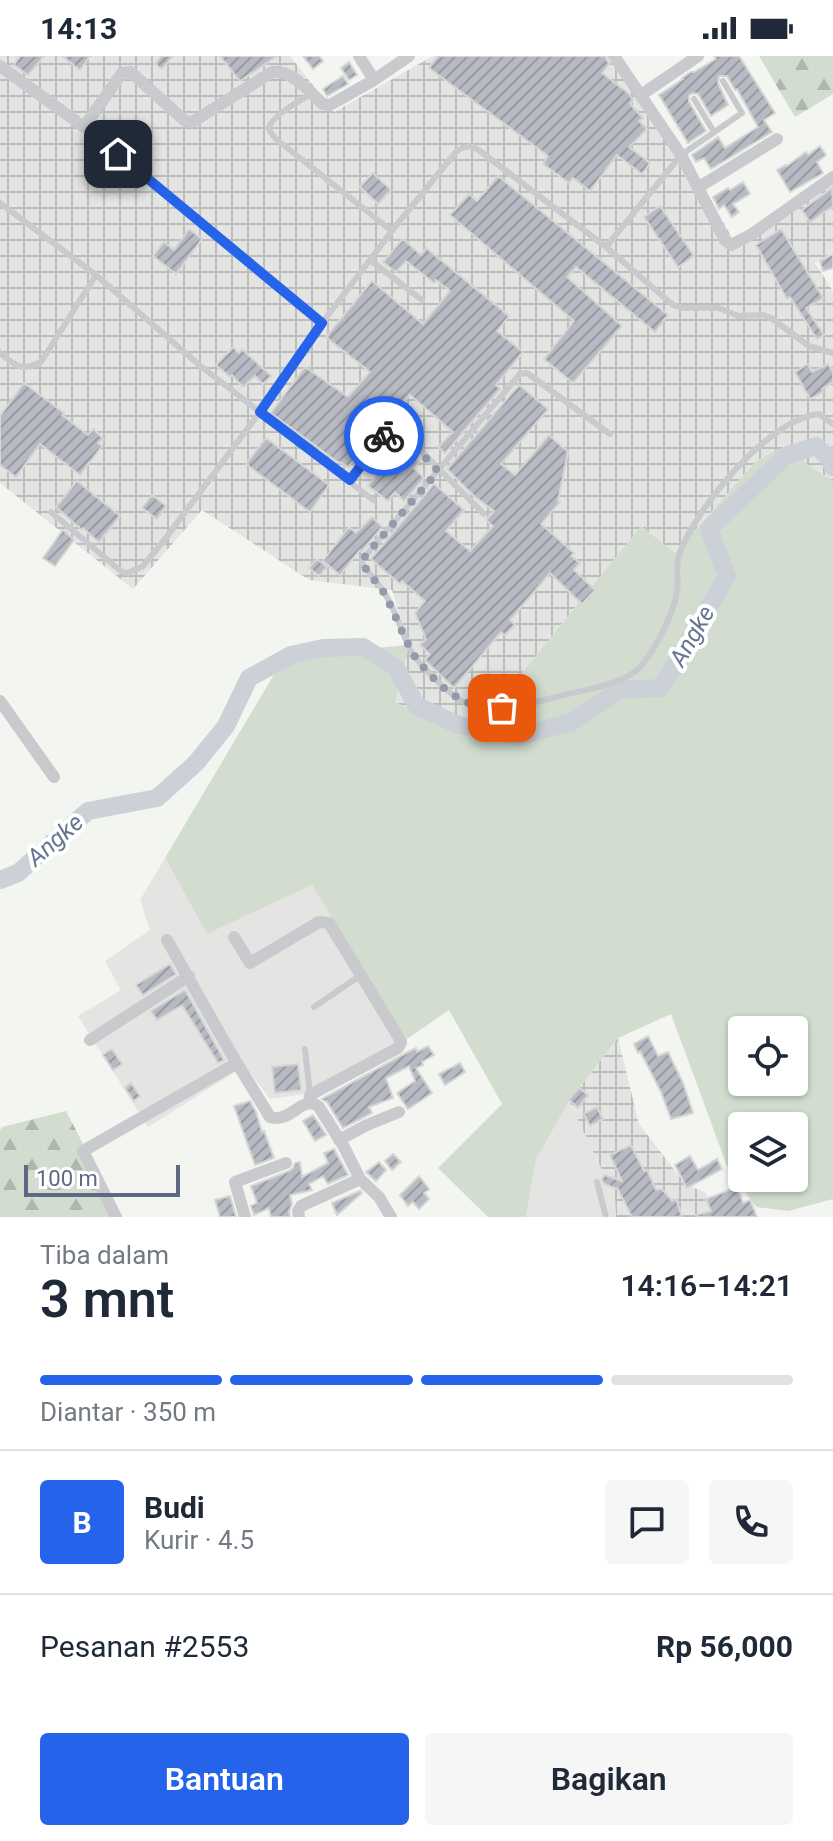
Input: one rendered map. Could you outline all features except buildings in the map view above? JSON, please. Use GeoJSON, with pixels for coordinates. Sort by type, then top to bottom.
{"type":"FeatureCollection","features":[{"type":"Feature","properties":{"kind":"street"},"geometry":{"type":"LineString","coordinates":[[359,56],[374,80]]}},
{"type":"Feature","properties":{"kind":"street"},"geometry":{"type":"LineString","coordinates":[[0,66],[84,127],[122,73],[130,72],[189,122],[272,72],[281,71],[290,75],[323,104],[330,105],[409,56]]}},
{"type":"Feature","properties":{"kind":"street"},"geometry":{"type":"LineString","coordinates":[[614,56],[681,155],[725,240],[731,245],[752,234],[833,177]]}},
{"type":"Feature","properties":{"kind":"street"},"geometry":{"type":"LineString","coordinates":[[641,95],[698,56]]}},
{"type":"Feature","properties":{"kind":"street"},"geometry":{"type":"LineString","coordinates":[[699,187],[777,139]]}},
{"type":"Feature","properties":{"kind":"street"},"geometry":{"type":"LineString","coordinates":[[0,702],[54,777]]}},
{"type":"Feature","properties":{"kind":"street"},"geometry":{"type":"LineString","coordinates":[[167,940],[266,1112],[274,1119],[283,1118],[309,1098],[398,1048],[401,1042],[329,923],[319,922],[250,963],[234,937]]}},
{"type":"Feature","properties":{"kind":"street"},"geometry":{"type":"LineString","coordinates":[[90,1040],[189,976]]}},
{"type":"Feature","properties":{"kind":"street"},"geometry":{"type":"LineString","coordinates":[[116,1217],[83,1151],[237,1063]]}},
{"type":"Feature","properties":{"kind":"street"},"geometry":{"type":"LineString","coordinates":[[309,1098],[319,1107],[360,1179],[379,1197],[391,1217]]}},
{"type":"Feature","properties":{"kind":"street"},"geometry":{"type":"LineString","coordinates":[[339,1140],[399,1112]]}},
{"type":"Feature","properties":{"kind":"street"},"geometry":{"type":"LineString","coordinates":[[245,1217],[235,1182],[286,1163]]}},
{"type":"Feature","properties":{"kind":"street"},"geometry":{"type":"LineString","coordinates":[[299,1217],[301,1206],[360,1179]]}},
{"type":"Feature","properties":{"kind":"lane"},"geometry":{"type":"LineString","coordinates":[[606,247],[681,155],[743,111],[723,81]]}},
{"type":"Feature","properties":{"kind":"lane"},"geometry":{"type":"LineString","coordinates":[[311,94],[279,115],[269,128],[270,132],[392,231]]}},
{"type":"Feature","properties":{"kind":"lane"},"geometry":{"type":"LineString","coordinates":[[694,99],[714,132]]}},
{"type":"Feature","properties":{"kind":"lane"},"geometry":{"type":"LineString","coordinates":[[84,127],[322,323]]}},
{"type":"Feature","properties":{"kind":"lane"},"geometry":{"type":"LineString","coordinates":[[51,512],[122,572],[128,573],[143,566],[392,231],[456,152],[467,146],[480,151],[606,247],[673,305],[719,308],[738,316],[763,315],[809,346],[833,353]]}},
{"type":"Feature","properties":{"kind":"lane"},"geometry":{"type":"LineString","coordinates":[[0,203],[96,275],[198,364],[373,500]]}},
{"type":"Feature","properties":{"kind":"lane"},"geometry":{"type":"LineString","coordinates":[[370,260],[422,300]]}},
{"type":"Feature","properties":{"kind":"lane"},"geometry":{"type":"LineString","coordinates":[[0,353],[15,365],[29,368],[41,362],[96,275]]}},
{"type":"Feature","properties":{"kind":"lane"},"geometry":{"type":"LineString","coordinates":[[610,434],[527,373],[520,374],[362,560],[385,594],[412,653],[428,673],[464,702],[502,708],[535,703],[603,685],[638,669],[661,637],[677,592],[677,558],[702,511],[742,463],[772,435],[809,415],[819,414],[833,424]]}},
{"type":"Feature","properties":{"kind":"lane"},"geometry":{"type":"LineString","coordinates":[[350,480],[387,432],[399,429],[484,514]]}},
{"type":"Feature","properties":{"kind":"lane"},"geometry":{"type":"LineString","coordinates":[[314,1007],[361,975]]}},
{"type":"Feature","properties":{"kind":"lane"},"geometry":{"type":"LineString","coordinates":[[305,1049],[309,1098]]}},
{"type":"Feature","properties":{"kind":"lane"},"geometry":{"type":"LineString","coordinates":[[597,1182],[606,1217]]}},
{"type":"Feature","properties":{"kind":"shaded area"},"geometry":{"type":"Polygon","coordinates":[[[0,56],[290,56],[334,112],[433,56],[618,56],[689,160],[736,245],[833,181],[833,252],[815,263],[833,291],[833,481],[808,465],[757,460],[675,553],[641,527],[470,737],[394,702],[409,645],[392,590],[309,580],[202,510],[133,589],[0,483],[0,56]]]}},
{"type":"Feature","properties":{"kind":"shaded area"},"geometry":{"type":"Polygon","coordinates":[[[165,858],[207,934],[312,885],[407,1039],[313,1093],[270,1099],[245,1066],[148,1127],[78,1016],[121,990],[105,961],[150,930],[140,900],[165,858]]]}},
{"type":"Feature","properties":{"kind":"shaded area"},"geometry":{"type":"Polygon","coordinates":[[[618,1038],[639,1124],[686,1185],[705,1192],[716,1217],[616,1217],[615,1197],[569,1101],[618,1038]]]}},
{"type":"Feature","properties":{"kind":"shaded area"},"geometry":{"type":"Polygon","coordinates":[[[569,1101],[615,1197],[616,1217],[526,1217],[536,1160],[569,1101]]]}},
{"type":"Feature","properties":{"kind":"green space"},"geometry":{"type":"Polygon","coordinates":[[[759,56],[833,56],[833,94],[795,117],[759,56]]]}},
{"type":"Feature","properties":{"kind":"green space"},"geometry":{"type":"Polygon","coordinates":[[[790,444],[808,465],[833,481],[833,1199],[788,1211],[756,1207],[745,1192],[808,1192],[808,1112],[728,1112],[728,1167],[671,1014],[618,1038],[569,1101],[536,1160],[526,1217],[488,1217],[438,1168],[502,1104],[449,1010],[407,1039],[312,885],[207,934],[165,858],[285,656],[409,645],[395,702],[470,737],[641,526],[675,553],[757,460],[790,444]]]}},
{"type":"Feature","properties":{"kind":"green space"},"geometry":{"type":"Polygon","coordinates":[[[66,1111],[121,1217],[0,1217],[0,1130],[66,1111]]]}},
{"type":"Feature","properties":{"kind":"waterway","name":"Angke"},"geometry":{"type":"LineString","coordinates":[[0,880],[18,873],[88,811],[157,798],[196,763],[226,726],[249,678],[291,655],[323,648],[363,647],[396,668],[417,706],[458,725],[518,736],[572,722],[620,690],[661,688],[727,576],[709,529],[786,456],[816,446],[829,458],[833,467]]}},
{"type":"Feature","properties":{"kind":"way so far"},"geometry":{"type":"LineString","coordinates":[[384,436],[393,429],[399,429],[438,471],[362,560],[363,565],[385,594],[412,653],[428,673],[464,702],[502,708]]}},
{"type":"Feature","properties":{"kind":"route"},"geometry":{"type":"LineString","coordinates":[[118,154],[322,323],[260,412],[350,480],[384,436]]}}]}
